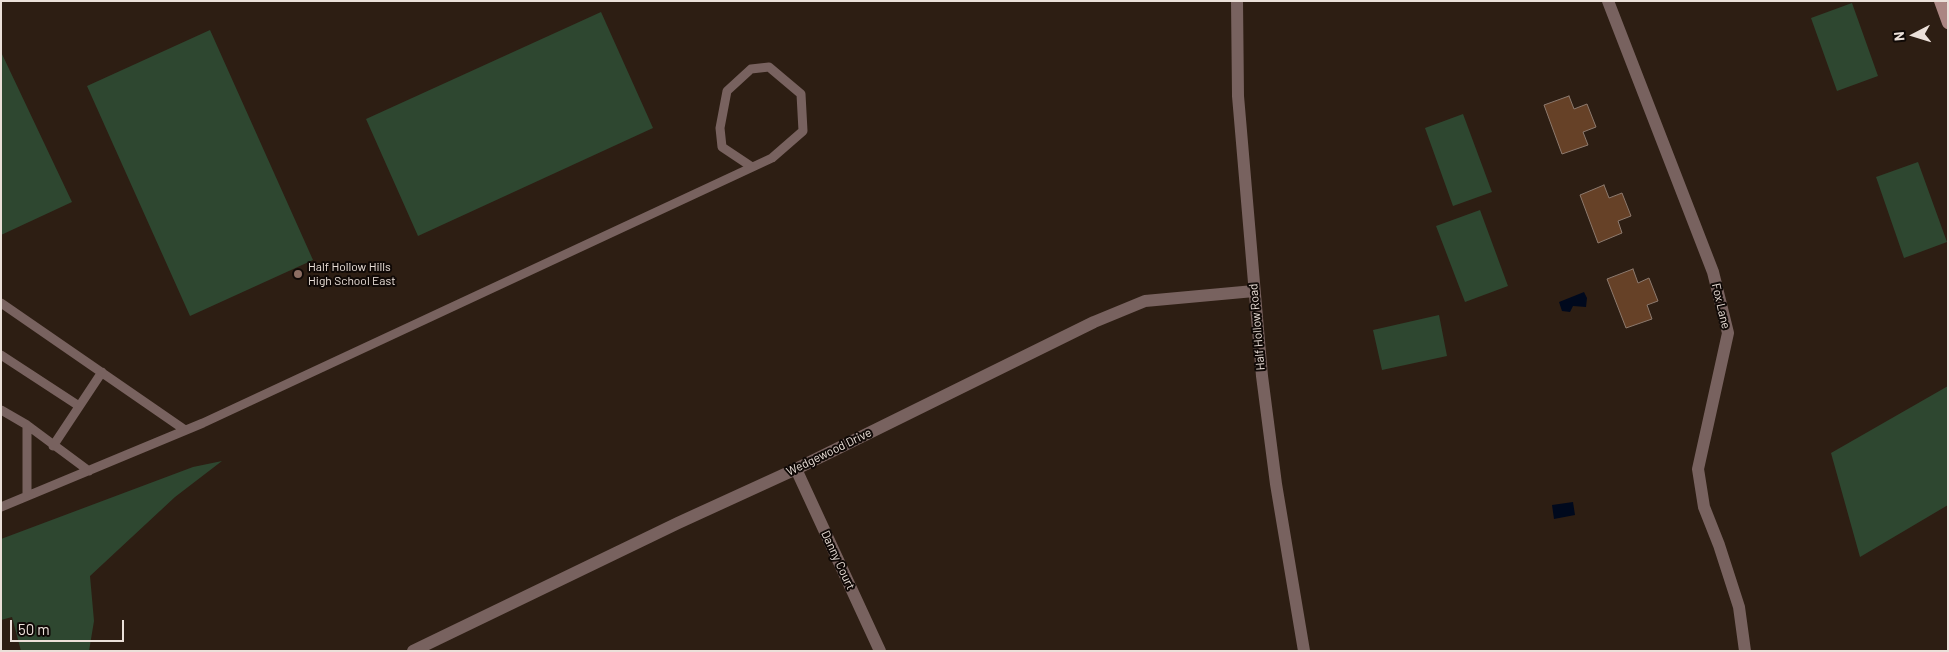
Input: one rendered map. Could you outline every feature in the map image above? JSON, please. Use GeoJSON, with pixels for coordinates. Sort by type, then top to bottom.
{"type":"FeatureCollection","features":[{"type":"Feature","properties":{"kind":"main road"},"geometry":{"type":"LineString","coordinates":[[1940,1],[1948,23]]}},
{"type":"Feature","properties":{"kind":"street","name":"Half Hollow Road"},"geometry":{"type":"LineString","coordinates":[[1238,1],[1238,96],[1262,376],[1275,474],[1304,651]]}},
{"type":"Feature","properties":{"kind":"street","name":"Fox Lane"},"geometry":{"type":"LineString","coordinates":[[1608,1],[1713,272],[1728,333],[1698,469],[1704,507],[1719,545],[1738,607],[1745,651]]}},
{"type":"Feature","properties":{"kind":"street","name":"Wedgewood Drive"},"geometry":{"type":"LineString","coordinates":[[413,651],[678,523],[796,469],[1094,322],[1145,301],[1254,292]]}},
{"type":"Feature","properties":{"kind":"street","name":"Danny Court"},"geometry":{"type":"LineString","coordinates":[[796,469],[880,651]]}},
{"type":"Feature","properties":{"kind":"lane"},"geometry":{"type":"LineString","coordinates":[[1,507],[89,472],[185,430],[772,158],[803,130],[802,94],[769,67],[751,69],[727,91],[720,128],[722,148],[752,167]]}},
{"type":"Feature","properties":{"kind":"lane"},"geometry":{"type":"LineString","coordinates":[[1,303],[185,430]]}},
{"type":"Feature","properties":{"kind":"lane"},"geometry":{"type":"LineString","coordinates":[[1,355],[79,406]]}},
{"type":"Feature","properties":{"kind":"lane"},"geometry":{"type":"LineString","coordinates":[[53,446],[102,372]]}},
{"type":"Feature","properties":{"kind":"lane"},"geometry":{"type":"LineString","coordinates":[[1,410],[27,425],[89,472]]}},
{"type":"Feature","properties":{"kind":"lane"},"geometry":{"type":"LineString","coordinates":[[27,425],[27,496]]}},
{"type":"Feature","properties":{"kind":"green space"},"geometry":{"type":"Polygon","coordinates":[[[1852,3],[1878,76],[1837,91],[1811,18],[1852,3]]]}},
{"type":"Feature","properties":{"kind":"green space"},"geometry":{"type":"Polygon","coordinates":[[[601,12],[653,128],[418,236],[366,119],[601,12]]]}},
{"type":"Feature","properties":{"kind":"green space"},"geometry":{"type":"Polygon","coordinates":[[[210,30],[313,260],[190,316],[87,86],[210,30]]]}},
{"type":"Feature","properties":{"kind":"green space"},"geometry":{"type":"Polygon","coordinates":[[[1,52],[72,202],[1,235],[1,52]]]}},
{"type":"Feature","properties":{"kind":"green space"},"geometry":{"type":"Polygon","coordinates":[[[1463,114],[1492,192],[1453,206],[1425,128],[1463,114]]]}},
{"type":"Feature","properties":{"kind":"green space"},"geometry":{"type":"Polygon","coordinates":[[[1918,162],[1947,242],[1904,258],[1876,177],[1918,162]]]}},
{"type":"Feature","properties":{"kind":"green space"},"geometry":{"type":"Polygon","coordinates":[[[1480,210],[1508,286],[1465,302],[1436,226],[1480,210]]]}},
{"type":"Feature","properties":{"kind":"green space"},"geometry":{"type":"Polygon","coordinates":[[[1439,315],[1447,356],[1382,370],[1373,330],[1439,315]]]}},
{"type":"Feature","properties":{"kind":"green space"},"geometry":{"type":"Polygon","coordinates":[[[1948,386],[1948,505],[1860,557],[1831,453],[1948,386]]]}},
{"type":"Feature","properties":{"kind":"green space"},"geometry":{"type":"Polygon","coordinates":[[[222,461],[175,497],[90,576],[94,621],[89,651],[21,651],[12,617],[1,620],[1,539],[193,467],[222,461]]]}},
{"type":"Feature","properties":{"kind":"water"},"geometry":{"type":"Polygon","coordinates":[[[1584,292],[1587,298],[1586,307],[1573,306],[1570,312],[1562,311],[1559,302],[1584,292]]]}},
{"type":"Feature","properties":{"kind":"water"},"geometry":{"type":"Polygon","coordinates":[[[1573,502],[1575,515],[1554,519],[1552,505],[1573,502]]]}},
{"type":"Feature","properties":{"kind":"building"},"geometry":{"type":"Polygon","coordinates":[[[1569,96],[1574,109],[1587,104],[1596,127],[1583,132],[1588,145],[1562,154],[1544,105],[1569,96]]]}},
{"type":"Feature","properties":{"kind":"building"},"geometry":{"type":"Polygon","coordinates":[[[1604,185],[1609,198],[1622,193],[1631,216],[1618,221],[1622,233],[1598,243],[1580,195],[1604,185]]]}},
{"type":"Feature","properties":{"kind":"building"},"geometry":{"type":"Polygon","coordinates":[[[1633,269],[1638,283],[1649,278],[1658,301],[1647,305],[1652,319],[1626,328],[1607,279],[1633,269]]]}},
{"type":"Feature","properties":{"kind":"place","name":"Half Hollow Hills High School East"},"geometry":{"type":"Point","coordinates":[298,274]}}]}
